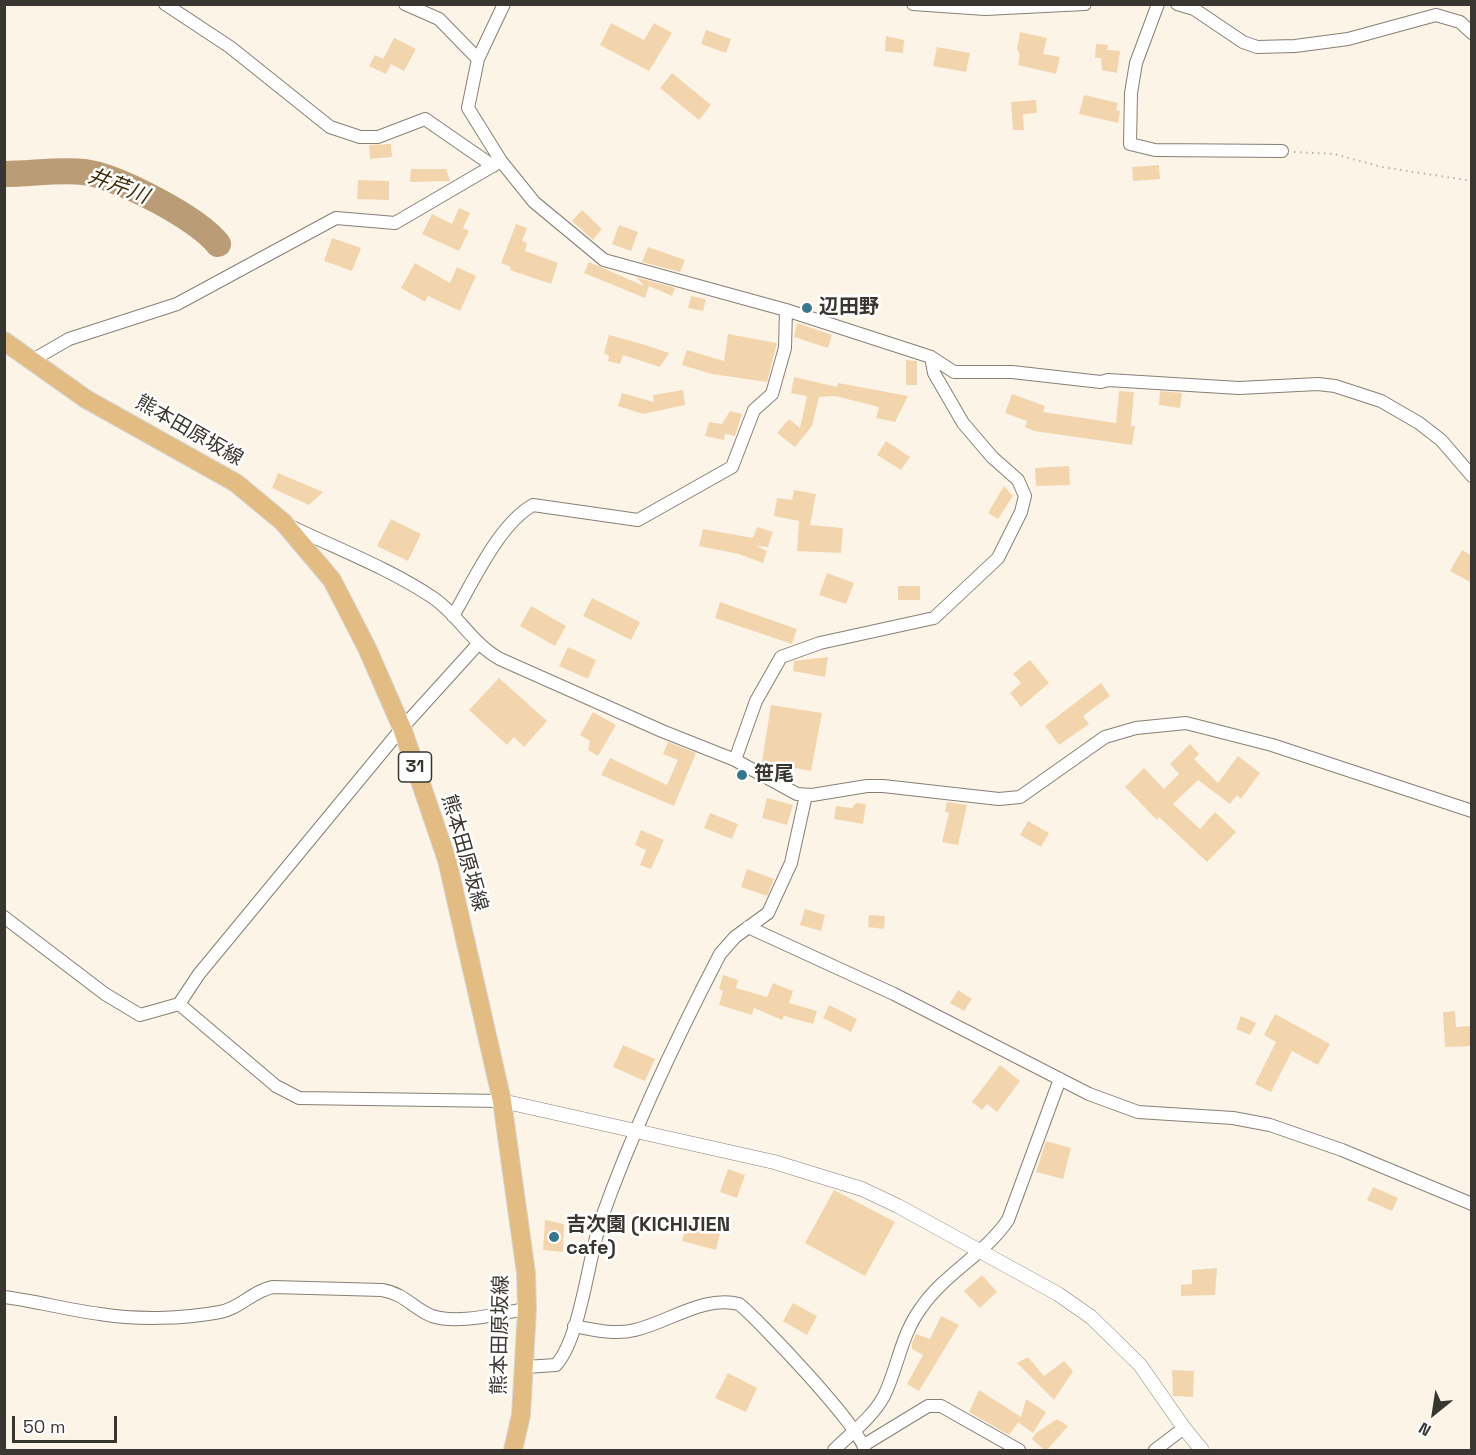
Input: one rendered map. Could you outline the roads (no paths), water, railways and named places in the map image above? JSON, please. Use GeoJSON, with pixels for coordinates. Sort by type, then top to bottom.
{"type":"FeatureCollection","features":[{"type":"Feature","properties":{"kind":"main road","name":"熊本田原坂線"},"geometry":{"type":"LineString","coordinates":[[4,340],[31,362],[86,399],[236,483],[283,522],[332,580],[368,648],[402,728],[447,860],[502,1101],[526,1273],[525,1367],[521,1415],[513,1450]]}},
{"type":"Feature","properties":{"kind":"street"},"geometry":{"type":"LineString","coordinates":[[165,4],[230,46],[330,127],[360,137],[378,137],[424,119],[497,164],[534,202],[604,260],[786,310],[931,357],[954,372],[1012,372],[1101,382],[1108,380],[1239,388],[1318,384],[1335,386],[1381,401],[1419,423],[1441,440],[1472,476]]}},
{"type":"Feature","properties":{"kind":"street"},"geometry":{"type":"LineString","coordinates":[[405,4],[439,19],[478,59]]}},
{"type":"Feature","properties":{"kind":"street"},"geometry":{"type":"LineString","coordinates":[[497,164],[468,108],[478,59],[504,4]]}},
{"type":"Feature","properties":{"kind":"street"},"geometry":{"type":"LineString","coordinates":[[913,4],[985,9],[1085,4]]}},
{"type":"Feature","properties":{"kind":"street"},"geometry":{"type":"LineString","coordinates":[[1158,4],[1136,63],[1131,93],[1130,144],[1155,150],[1282,151]]}},
{"type":"Feature","properties":{"kind":"street"},"geometry":{"type":"LineString","coordinates":[[1178,4],[1194,9],[1243,42],[1257,47],[1295,46],[1348,39],[1436,15],[1460,22],[1472,33]]}},
{"type":"Feature","properties":{"kind":"street"},"geometry":{"type":"LineString","coordinates":[[31,362],[69,339],[177,304],[336,218],[395,223],[497,164]]}},
{"type":"Feature","properties":{"kind":"street"},"geometry":{"type":"LineString","coordinates":[[453,616],[504,531],[520,512],[533,504],[638,520],[732,467],[754,410],[772,394],[785,348],[786,310]]}},
{"type":"Feature","properties":{"kind":"street"},"geometry":{"type":"LineString","coordinates":[[735,760],[756,701],[781,657],[820,643],[934,618],[998,558],[1021,512],[1025,496],[1018,480],[992,457],[963,423],[934,373],[931,357]]}},
{"type":"Feature","properties":{"kind":"street"},"geometry":{"type":"LineString","coordinates":[[283,522],[370,562],[433,598],[487,652],[500,659],[662,732],[735,760],[797,794],[806,795],[867,786],[999,799],[1020,796],[1105,737],[1136,728],[1186,723],[1272,745],[1472,811]]}},
{"type":"Feature","properties":{"kind":"street"},"geometry":{"type":"LineString","coordinates":[[4,917],[105,994],[140,1015],[179,1004],[199,974],[402,728],[478,643]]}},
{"type":"Feature","properties":{"kind":"street"},"geometry":{"type":"LineString","coordinates":[[525,1367],[556,1365],[569,1345],[601,1220],[635,1132],[720,954],[748,927],[768,913],[791,863],[806,795]]}},
{"type":"Feature","properties":{"kind":"street"},"geometry":{"type":"LineString","coordinates":[[748,927],[894,994],[1089,1094],[1138,1112],[1233,1118],[1270,1125],[1342,1150],[1472,1204]]}},
{"type":"Feature","properties":{"kind":"street"},"geometry":{"type":"LineString","coordinates":[[179,1004],[276,1086],[299,1098],[502,1101],[823,1176],[898,1206],[1058,1294],[1091,1317],[1140,1365],[1202,1450]]}},
{"type":"Feature","properties":{"kind":"street"},"geometry":{"type":"LineString","coordinates":[[834,1450],[875,1411],[884,1395],[910,1325],[921,1308],[935,1290],[995,1239],[1008,1220],[1060,1079]]}},
{"type":"Feature","properties":{"kind":"street"},"geometry":{"type":"LineString","coordinates":[[4,1297],[100,1314],[152,1317],[219,1312],[235,1308],[259,1290],[273,1287],[389,1291],[408,1299],[429,1315],[441,1318],[472,1317],[527,1309]]}},
{"type":"Feature","properties":{"kind":"street"},"geometry":{"type":"LineString","coordinates":[[574,1326],[601,1332],[633,1331],[715,1302],[739,1304],[795,1361],[855,1430],[864,1448],[928,1406],[942,1406],[1019,1450]]}},
{"type":"Feature","properties":{"kind":"street"},"geometry":{"type":"LineString","coordinates":[[1155,1450],[1184,1428]]}},
{"type":"Feature","properties":{"kind":"waterway","name":"井芹川"},"geometry":{"type":"LineString","coordinates":[[4,174],[64,171],[98,175],[136,190],[176,211],[193,222],[218,244]]}},
{"type":"Feature","properties":{"kind":"place","name":"辺田野"},"geometry":{"type":"Point","coordinates":[807,308]}},
{"type":"Feature","properties":{"kind":"place","name":"笹尾"},"geometry":{"type":"Point","coordinates":[742,775]}},
{"type":"Feature","properties":{"kind":"place","name":"吉次園 (KICHIJIEN cafe)"},"geometry":{"type":"Point","coordinates":[554,1237]}}]}
